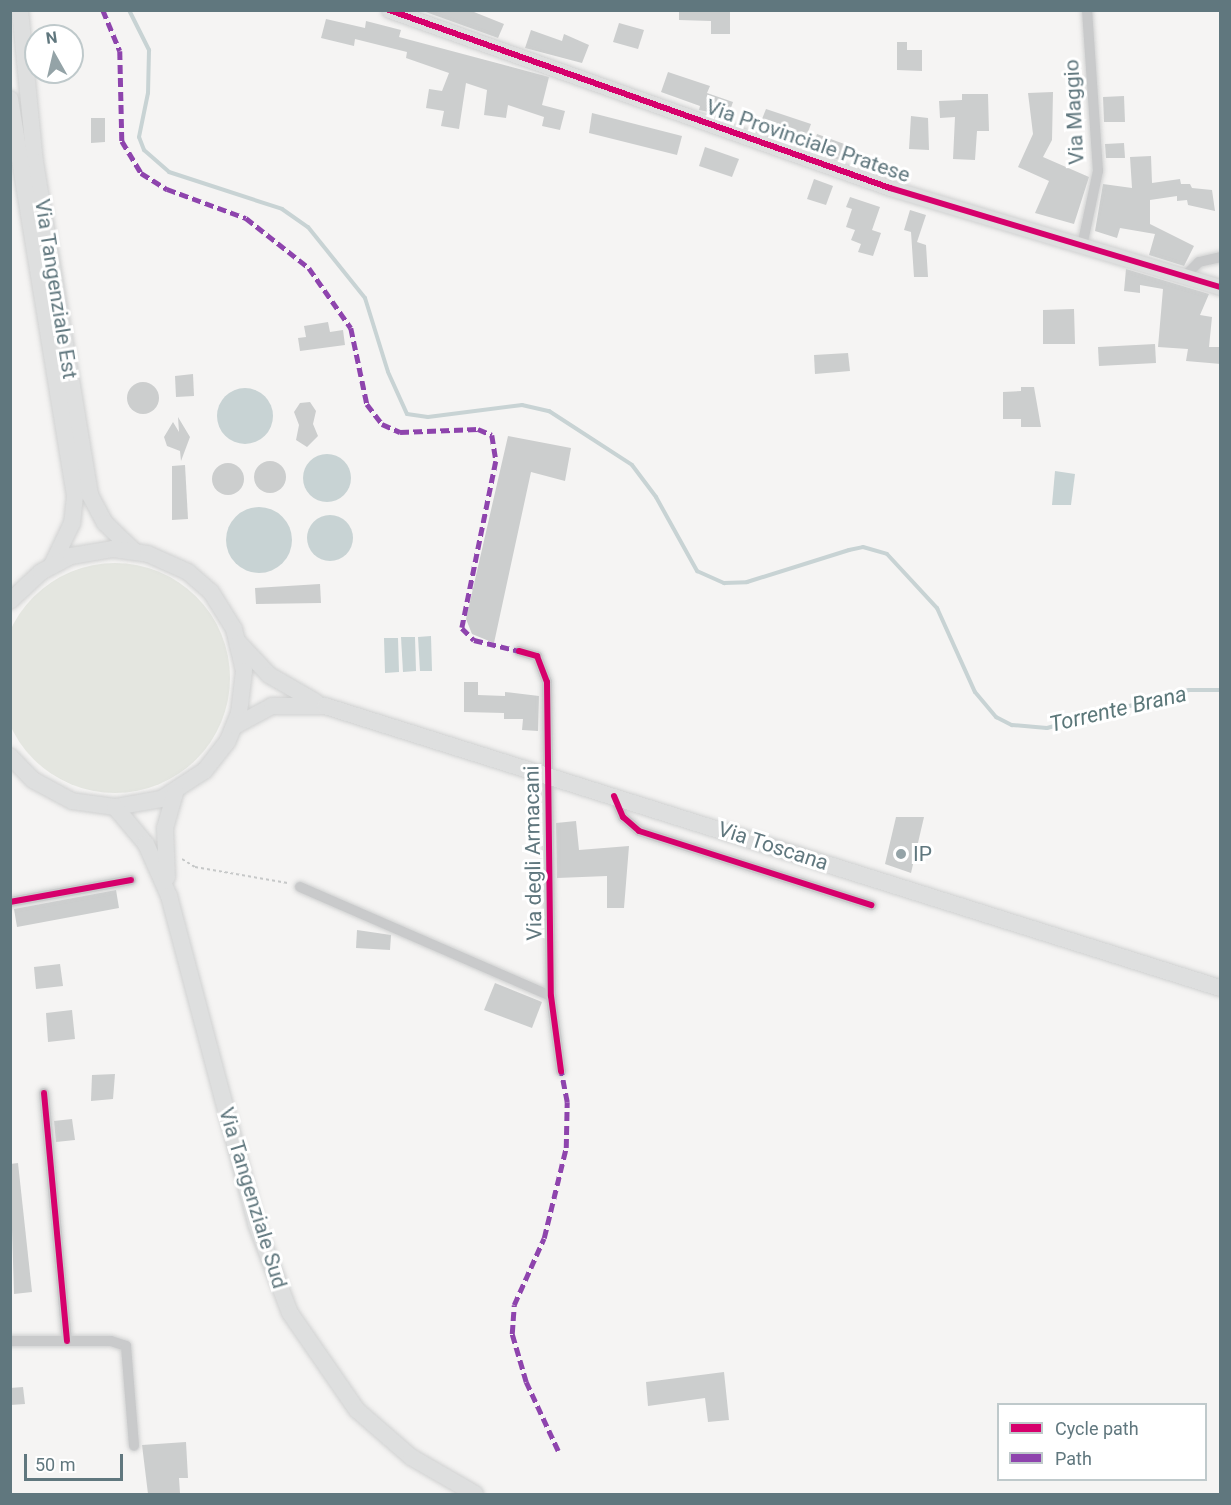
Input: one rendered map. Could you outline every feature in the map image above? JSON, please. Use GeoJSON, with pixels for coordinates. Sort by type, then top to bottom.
{"type":"FeatureCollection","features":[{"type":"Feature","properties":{"kind":"main road","name":"Via Tangenziale Est"},"geometry":{"type":"LineString","coordinates":[[20,17],[35,162],[90,495],[105,523],[134,551]]}},
{"type":"Feature","properties":{"kind":"main road","name":"Via Tangenziale Est"},"geometry":{"type":"LineString","coordinates":[[10,99],[75,496],[72,523],[52,565]]}},
{"type":"Feature","properties":{"kind":"main road"},"geometry":{"type":"LineString","coordinates":[[10,601],[52,565],[92,551],[134,551],[176,564],[200,581],[220,603],[239,643],[243,686],[234,726],[204,771],[175,792],[146,804],[115,807],[58,795],[33,780],[10,756]]}},
{"type":"Feature","properties":{"kind":"main road","name":"Via Toscana"},"geometry":{"type":"LineString","coordinates":[[239,643],[269,675],[325,706],[1221,988]]}},
{"type":"Feature","properties":{"kind":"main road","name":"Via Toscana"},"geometry":{"type":"LineString","coordinates":[[234,726],[272,706],[325,706]]}},
{"type":"Feature","properties":{"kind":"main road","name":"Via Tangenziale Sud"},"geometry":{"type":"LineString","coordinates":[[169,896],[165,828],[175,792]]}},
{"type":"Feature","properties":{"kind":"main road","name":"Via Tangenziale Sud"},"geometry":{"type":"LineString","coordinates":[[115,807],[146,844],[169,896],[256,1224],[290,1313],[327,1373],[357,1410],[411,1457],[475,1494]]}},
{"type":"Feature","properties":{"kind":"street","name":"Via Provinciale Pratese"},"geometry":{"type":"LineString","coordinates":[[389,10],[890,188],[1221,287]]}},
{"type":"Feature","properties":{"kind":"street","name":"Via Maggio"},"geometry":{"type":"LineString","coordinates":[[1082,246],[1098,171],[1087,10]]}},
{"type":"Feature","properties":{"kind":"street"},"geometry":{"type":"LineString","coordinates":[[1186,275],[1199,262],[1221,257]]}},
{"type":"Feature","properties":{"kind":"street","name":"Via degli Armacani"},"geometry":{"type":"LineString","coordinates":[[519,651],[537,656],[548,682],[551,996],[561,1071]]}},
{"type":"Feature","properties":{"kind":"street"},"geometry":{"type":"LineString","coordinates":[[614,796],[623,817],[639,831],[871,905]]}},
{"type":"Feature","properties":{"kind":"street"},"geometry":{"type":"LineString","coordinates":[[10,902],[131,880]]}},
{"type":"Feature","properties":{"kind":"street"},"geometry":{"type":"LineString","coordinates":[[300,887],[551,996]]}},
{"type":"Feature","properties":{"kind":"street"},"geometry":{"type":"LineString","coordinates":[[44,1093],[67,1341]]}},
{"type":"Feature","properties":{"kind":"street"},"geometry":{"type":"LineString","coordinates":[[10,1341],[115,1341],[126,1346],[134,1446]]}},
{"type":"Feature","properties":{"kind":"path"},"geometry":{"type":"LineString","coordinates":[[181,848],[182,861],[190,866],[300,887]]}},
{"type":"Feature","properties":{"kind":"shaded area"},"geometry":{"type":"Polygon","coordinates":[[[245,388],[256,390],[265,396],[271,405],[273,416],[271,427],[265,436],[256,442],[245,444],[234,442],[225,436],[219,427],[217,416],[219,405],[225,396],[234,390],[245,388]]]}},
{"type":"Feature","properties":{"kind":"shaded area"},"geometry":{"type":"Polygon","coordinates":[[[327,454],[344,461],[351,478],[344,495],[327,502],[310,495],[303,478],[310,461],[327,454]]]}},
{"type":"Feature","properties":{"kind":"shaded area"},"geometry":{"type":"Polygon","coordinates":[[[1055,471],[1075,474],[1071,505],[1052,505],[1055,471]]]}},
{"type":"Feature","properties":{"kind":"shaded area"},"geometry":{"type":"Polygon","coordinates":[[[252,507],[266,507],[278,512],[287,521],[292,540],[290,553],[283,564],[266,573],[252,573],[240,568],[231,559],[226,547],[226,533],[231,521],[240,512],[252,507]]]}},
{"type":"Feature","properties":{"kind":"shaded area"},"geometry":{"type":"Polygon","coordinates":[[[335,515],[347,521],[352,529],[352,547],[347,555],[339,560],[325,561],[317,558],[310,551],[307,533],[310,525],[317,518],[335,515]]]}},
{"type":"Feature","properties":{"kind":"shaded area"},"geometry":{"type":"Polygon","coordinates":[[[104,563],[126,563],[169,576],[188,589],[204,605],[217,624],[225,645],[230,678],[228,700],[217,732],[204,751],[188,767],[169,780],[148,788],[126,793],[104,793],[61,780],[42,767],[26,751],[13,732],[5,711],[0,689],[0,667],[13,624],[26,605],[42,589],[61,576],[82,568],[104,563]]]}},
{"type":"Feature","properties":{"kind":"shaded area"},"geometry":{"type":"Polygon","coordinates":[[[431,636],[432,671],[420,671],[418,637],[431,636]]]}},
{"type":"Feature","properties":{"kind":"shaded area"},"geometry":{"type":"Polygon","coordinates":[[[401,637],[415,637],[416,671],[403,672],[401,637]]]}},
{"type":"Feature","properties":{"kind":"shaded area"},"geometry":{"type":"Polygon","coordinates":[[[384,638],[398,638],[399,672],[385,673],[384,638]]]}},
{"type":"Feature","properties":{"kind":"building"},"geometry":{"type":"Polygon","coordinates":[[[420,10],[469,10],[504,24],[498,38],[420,10]]]}},
{"type":"Feature","properties":{"kind":"building"},"geometry":{"type":"Polygon","coordinates":[[[679,10],[730,10],[730,34],[711,34],[711,21],[679,20],[679,10]]]}},
{"type":"Feature","properties":{"kind":"building"},"geometry":{"type":"Polygon","coordinates":[[[326,19],[365,28],[366,21],[401,30],[399,37],[549,77],[542,105],[565,111],[560,130],[542,126],[544,117],[508,105],[506,118],[484,115],[487,90],[466,83],[459,129],[441,126],[444,111],[426,108],[429,89],[442,91],[449,73],[406,58],[407,52],[355,39],[354,46],[321,38],[326,19]]]}},
{"type":"Feature","properties":{"kind":"building"},"geometry":{"type":"Polygon","coordinates":[[[619,23],[644,30],[638,49],[613,42],[619,23]]]}},
{"type":"Feature","properties":{"kind":"building"},"geometry":{"type":"Polygon","coordinates":[[[531,30],[562,41],[564,34],[589,45],[582,63],[525,48],[531,30]]]}},
{"type":"Feature","properties":{"kind":"building"},"geometry":{"type":"Polygon","coordinates":[[[897,42],[907,42],[907,50],[922,50],[922,71],[897,70],[897,42]]]}},
{"type":"Feature","properties":{"kind":"building"},"geometry":{"type":"Polygon","coordinates":[[[668,72],[710,86],[707,93],[733,102],[728,116],[699,110],[700,106],[661,92],[668,72]]]}},
{"type":"Feature","properties":{"kind":"building"},"geometry":{"type":"Polygon","coordinates":[[[1053,92],[1052,140],[1043,157],[1089,177],[1074,224],[1035,213],[1049,181],[1018,167],[1033,134],[1028,93],[1053,92]]]}},
{"type":"Feature","properties":{"kind":"building"},"geometry":{"type":"Polygon","coordinates":[[[962,94],[988,94],[989,131],[977,131],[975,160],[953,159],[955,117],[940,118],[939,101],[962,100],[962,94]]]}},
{"type":"Feature","properties":{"kind":"building"},"geometry":{"type":"Polygon","coordinates":[[[1124,96],[1125,122],[1104,122],[1103,97],[1124,96]]]}},
{"type":"Feature","properties":{"kind":"building"},"geometry":{"type":"Polygon","coordinates":[[[766,109],[811,124],[805,140],[760,124],[766,109]]]}},
{"type":"Feature","properties":{"kind":"building"},"geometry":{"type":"Polygon","coordinates":[[[592,113],[682,136],[677,155],[589,133],[592,113]]]}},
{"type":"Feature","properties":{"kind":"building"},"geometry":{"type":"Polygon","coordinates":[[[911,116],[928,118],[929,150],[909,149],[911,116]]]}},
{"type":"Feature","properties":{"kind":"building"},"geometry":{"type":"Polygon","coordinates":[[[91,118],[105,118],[105,142],[91,143],[91,118]]]}},
{"type":"Feature","properties":{"kind":"building"},"geometry":{"type":"Polygon","coordinates":[[[817,134],[847,145],[842,161],[811,150],[817,134]]]}},
{"type":"Feature","properties":{"kind":"building"},"geometry":{"type":"Polygon","coordinates":[[[1124,143],[1125,158],[1106,158],[1105,144],[1124,143]]]}},
{"type":"Feature","properties":{"kind":"building"},"geometry":{"type":"Polygon","coordinates":[[[705,147],[739,159],[732,177],[699,166],[705,147]]]}},
{"type":"Feature","properties":{"kind":"building"},"geometry":{"type":"Polygon","coordinates":[[[1151,156],[1152,183],[1180,179],[1181,184],[1190,184],[1192,188],[1212,190],[1215,211],[1188,205],[1187,200],[1177,201],[1177,196],[1150,200],[1150,224],[1194,246],[1184,266],[1149,255],[1155,234],[1120,228],[1117,238],[1095,231],[1103,184],[1132,188],[1130,157],[1151,156]]]}},
{"type":"Feature","properties":{"kind":"building"},"geometry":{"type":"Polygon","coordinates":[[[814,179],[833,186],[826,205],[807,199],[814,179]]]}},
{"type":"Feature","properties":{"kind":"building"},"geometry":{"type":"Polygon","coordinates":[[[850,197],[880,207],[872,230],[881,233],[873,256],[858,252],[861,244],[851,240],[855,230],[846,227],[852,209],[846,207],[850,197]]]}},
{"type":"Feature","properties":{"kind":"building"},"geometry":{"type":"Polygon","coordinates":[[[910,210],[926,215],[917,242],[926,245],[928,277],[914,277],[911,232],[904,230],[910,210]]]}},
{"type":"Feature","properties":{"kind":"building"},"geometry":{"type":"Polygon","coordinates":[[[1126,269],[1209,294],[1200,315],[1212,317],[1209,347],[1221,347],[1221,364],[1186,361],[1188,349],[1158,347],[1163,289],[1140,285],[1140,293],[1124,291],[1126,269]]]}},
{"type":"Feature","properties":{"kind":"building"},"geometry":{"type":"Polygon","coordinates":[[[1074,309],[1075,344],[1043,344],[1043,310],[1074,309]]]}},
{"type":"Feature","properties":{"kind":"building"},"geometry":{"type":"Polygon","coordinates":[[[328,322],[330,332],[343,330],[345,345],[300,351],[298,338],[306,337],[304,326],[328,322]]]}},
{"type":"Feature","properties":{"kind":"building"},"geometry":{"type":"Polygon","coordinates":[[[1155,344],[1156,363],[1099,366],[1098,347],[1155,344]]]}},
{"type":"Feature","properties":{"kind":"building"},"geometry":{"type":"Polygon","coordinates":[[[848,353],[850,371],[815,374],[814,355],[848,353]]]}},
{"type":"Feature","properties":{"kind":"building"},"geometry":{"type":"Polygon","coordinates":[[[193,374],[194,396],[176,397],[175,376],[193,374]]]}},
{"type":"Feature","properties":{"kind":"building"},"geometry":{"type":"Polygon","coordinates":[[[143,382],[154,387],[159,398],[154,409],[143,414],[132,409],[127,398],[132,387],[143,382]]]}},
{"type":"Feature","properties":{"kind":"building"},"geometry":{"type":"Polygon","coordinates":[[[1021,387],[1034,387],[1041,427],[1021,427],[1021,419],[1003,419],[1003,392],[1021,391],[1021,387]]]}},
{"type":"Feature","properties":{"kind":"building"},"geometry":{"type":"Polygon","coordinates":[[[310,402],[316,411],[313,424],[318,436],[307,447],[296,440],[299,425],[294,412],[300,403],[310,402]]]}},
{"type":"Feature","properties":{"kind":"building"},"geometry":{"type":"Polygon","coordinates":[[[178,417],[190,437],[181,461],[180,451],[167,446],[164,437],[173,422],[179,432],[178,417]]]}},
{"type":"Feature","properties":{"kind":"building"},"geometry":{"type":"Polygon","coordinates":[[[508,436],[571,448],[565,481],[531,472],[494,643],[472,634],[466,619],[508,436]]]}},
{"type":"Feature","properties":{"kind":"building"},"geometry":{"type":"Polygon","coordinates":[[[270,461],[282,465],[286,477],[282,489],[270,493],[258,489],[254,477],[258,465],[270,461]]]}},
{"type":"Feature","properties":{"kind":"building"},"geometry":{"type":"Polygon","coordinates":[[[228,463],[240,467],[244,479],[240,491],[228,495],[216,491],[212,479],[216,467],[228,463]]]}},
{"type":"Feature","properties":{"kind":"building"},"geometry":{"type":"Polygon","coordinates":[[[185,465],[188,519],[172,520],[172,466],[185,465]]]}},
{"type":"Feature","properties":{"kind":"building"},"geometry":{"type":"Polygon","coordinates":[[[320,584],[321,603],[256,604],[255,588],[320,584]]]}},
{"type":"Feature","properties":{"kind":"building"},"geometry":{"type":"Polygon","coordinates":[[[464,682],[478,682],[478,695],[505,696],[505,692],[539,696],[538,731],[522,730],[523,719],[504,719],[504,713],[464,712],[464,682]]]}},
{"type":"Feature","properties":{"kind":"building"},"geometry":{"type":"Polygon","coordinates":[[[896,817],[924,817],[911,873],[885,864],[896,817]]]}},
{"type":"Feature","properties":{"kind":"building"},"geometry":{"type":"Polygon","coordinates":[[[576,821],[579,850],[629,846],[624,908],[607,908],[607,876],[557,878],[556,823],[576,821]]]}},
{"type":"Feature","properties":{"kind":"building"},"geometry":{"type":"Polygon","coordinates":[[[116,890],[119,908],[17,927],[14,909],[116,890]]]}},
{"type":"Feature","properties":{"kind":"building"},"geometry":{"type":"Polygon","coordinates":[[[357,930],[391,935],[390,950],[356,948],[357,930]]]}},
{"type":"Feature","properties":{"kind":"building"},"geometry":{"type":"Polygon","coordinates":[[[60,964],[63,986],[36,989],[34,967],[60,964]]]}},
{"type":"Feature","properties":{"kind":"building"},"geometry":{"type":"Polygon","coordinates":[[[495,983],[542,1002],[532,1028],[484,1010],[495,983]]]}},
{"type":"Feature","properties":{"kind":"building"},"geometry":{"type":"Polygon","coordinates":[[[72,1010],[75,1039],[48,1042],[46,1013],[72,1010]]]}},
{"type":"Feature","properties":{"kind":"building"},"geometry":{"type":"Polygon","coordinates":[[[115,1074],[113,1099],[91,1101],[92,1075],[115,1074]]]}},
{"type":"Feature","properties":{"kind":"building"},"geometry":{"type":"Polygon","coordinates":[[[72,1119],[75,1140],[56,1142],[54,1121],[72,1119]]]}},
{"type":"Feature","properties":{"kind":"building"},"geometry":{"type":"Polygon","coordinates":[[[18,1163],[32,1292],[14,1294],[10,1164],[18,1163]]]}},
{"type":"Feature","properties":{"kind":"building"},"geometry":{"type":"Polygon","coordinates":[[[724,1372],[729,1420],[708,1422],[705,1398],[648,1406],[646,1382],[724,1372]]]}},
{"type":"Feature","properties":{"kind":"building"},"geometry":{"type":"Polygon","coordinates":[[[23,1387],[25,1404],[10,1405],[10,1388],[23,1387]]]}},
{"type":"Feature","properties":{"kind":"building"},"geometry":{"type":"Polygon","coordinates":[[[186,1442],[188,1478],[179,1478],[180,1493],[148,1494],[142,1445],[186,1442]]]}},
{"type":"Feature","properties":{"kind":"waterway","name":"Torrente Brana"},"geometry":{"type":"LineString","coordinates":[[129,10],[149,50],[148,93],[139,137],[144,150],[169,172],[282,209],[308,227],[365,298],[388,372],[407,414],[428,417],[522,405],[549,411],[632,465],[656,497],[697,571],[724,583],[747,582],[863,547],[887,554],[937,608],[975,692],[996,717],[1012,725],[1047,728],[1189,690],[1220,690]]}},
{"type":"Feature","properties":{"kind":"marked path"},"geometry":{"type":"LineString","coordinates":[[103,10],[120,51],[122,141],[141,173],[167,189],[246,218],[309,268],[351,328],[367,404],[382,424],[400,432],[478,429],[492,435],[496,461],[462,628],[474,640],[519,651]]}},
{"type":"Feature","properties":{"kind":"marked path"},"geometry":{"type":"LineString","coordinates":[[558,1451],[526,1382],[512,1334],[514,1305],[544,1238],[566,1148],[567,1102],[561,1071]]}},
{"type":"Feature","properties":{"kind":"cycle path"},"geometry":{"type":"LineString","coordinates":[[389,10],[890,188],[1220,287]]}},
{"type":"Feature","properties":{"kind":"cycle path"},"geometry":{"type":"LineString","coordinates":[[519,651],[537,656],[547,682],[551,996],[561,1071]]}},
{"type":"Feature","properties":{"kind":"cycle path"},"geometry":{"type":"LineString","coordinates":[[614,796],[623,817],[639,831],[871,905]]}},
{"type":"Feature","properties":{"kind":"cycle path"},"geometry":{"type":"LineString","coordinates":[[10,902],[131,880]]}},
{"type":"Feature","properties":{"kind":"cycle path"},"geometry":{"type":"LineString","coordinates":[[44,1093],[67,1341]]}},
{"type":"Feature","properties":{"kind":"place","name":"IP"},"geometry":{"type":"Point","coordinates":[901,854]}}]}
